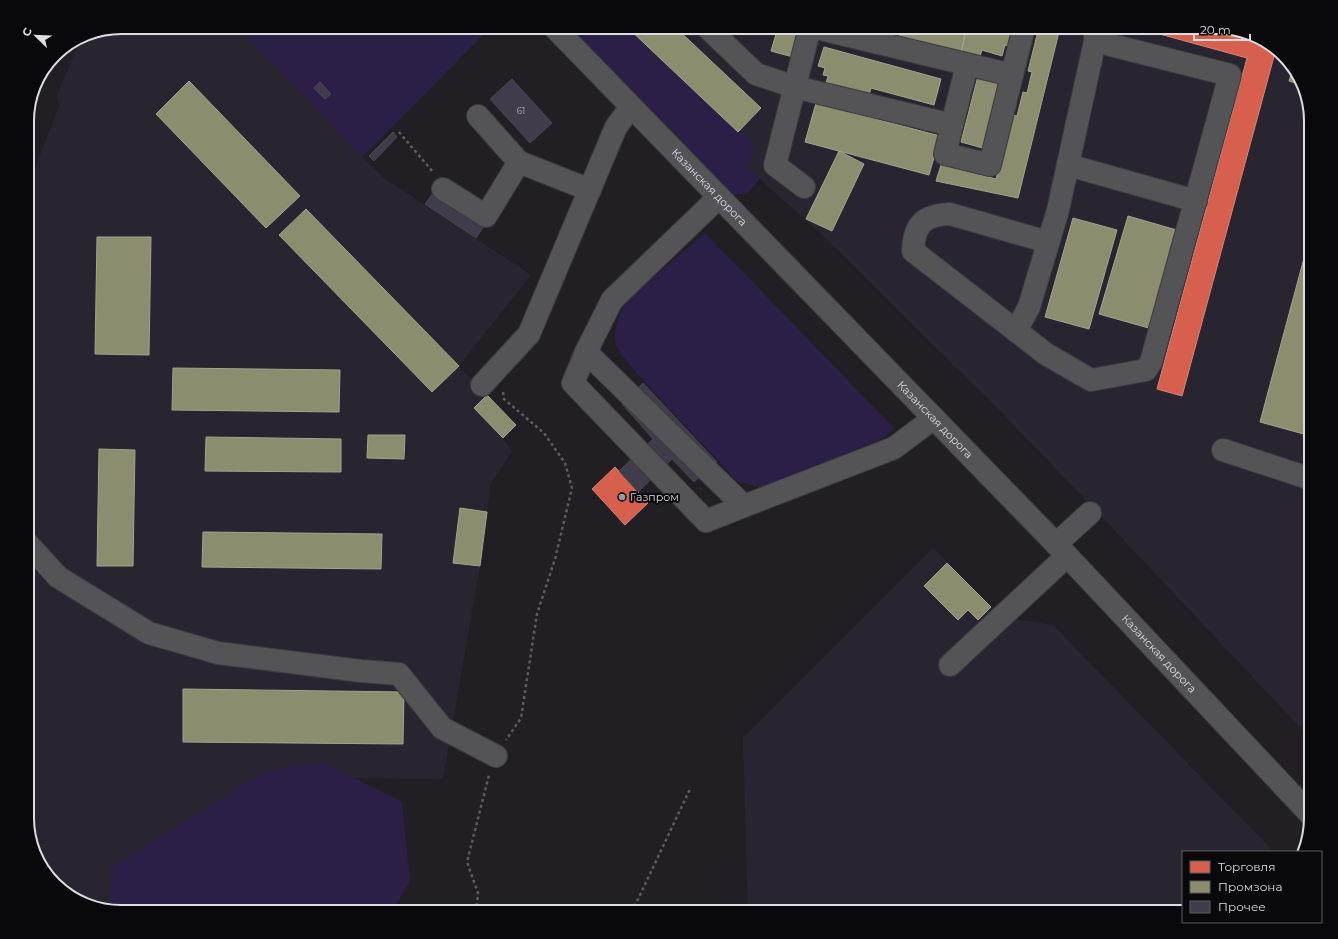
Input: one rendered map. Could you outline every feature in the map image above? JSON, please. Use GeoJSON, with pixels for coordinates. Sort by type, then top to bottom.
{"type":"FeatureCollection","features":[{"type":"Feature","properties":{"kind":"street","name":"Казанская дорога"},"geometry":{"type":"LineString","coordinates":[[561,34],[1062,550],[1304,808]]}},
{"type":"Feature","properties":{"kind":"street"},"geometry":{"type":"LineString","coordinates":[[719,34],[756,74],[795,87],[952,125]]}},
{"type":"Feature","properties":{"kind":"street"},"geometry":{"type":"LineString","coordinates":[[804,187],[775,165],[809,34]]}},
{"type":"Feature","properties":{"kind":"street"},"geometry":{"type":"LineString","coordinates":[[840,34],[1012,75]]}},
{"type":"Feature","properties":{"kind":"street"},"geometry":{"type":"LineString","coordinates":[[967,65],[945,154],[990,165],[1022,34]]}},
{"type":"Feature","properties":{"kind":"street"},"geometry":{"type":"LineString","coordinates":[[1016,331],[1029,307],[1048,242],[1068,165],[1095,34],[1230,75],[1151,362],[1146,370],[1091,380],[1046,354],[1016,331],[913,251],[914,237],[923,222],[934,215],[950,214],[1048,242]]}},
{"type":"Feature","properties":{"kind":"street"},"geometry":{"type":"LineString","coordinates":[[482,385],[529,334],[616,127],[631,107]]}},
{"type":"Feature","properties":{"kind":"street"},"geometry":{"type":"LineString","coordinates":[[478,116],[519,162],[590,190]]}},
{"type":"Feature","properties":{"kind":"street"},"geometry":{"type":"LineString","coordinates":[[443,189],[486,216],[519,162]]}},
{"type":"Feature","properties":{"kind":"street"},"geometry":{"type":"LineString","coordinates":[[1068,165],[1196,201]]}},
{"type":"Feature","properties":{"kind":"street"},"geometry":{"type":"LineString","coordinates":[[719,198],[612,300],[586,352],[573,383],[706,521],[894,448],[934,418]]}},
{"type":"Feature","properties":{"kind":"street"},"geometry":{"type":"LineString","coordinates":[[586,352],[744,506]]}},
{"type":"Feature","properties":{"kind":"street"},"geometry":{"type":"LineString","coordinates":[[1223,450],[1304,477]]}},
{"type":"Feature","properties":{"kind":"street"},"geometry":{"type":"LineString","coordinates":[[950,665],[1062,550],[1090,513]]}},
{"type":"Feature","properties":{"kind":"street"},"geometry":{"type":"LineString","coordinates":[[34,550],[58,577],[149,633],[218,653],[361,671],[399,674],[442,728],[496,756]]}},
{"type":"Feature","properties":{"kind":"path"},"geometry":{"type":"LineString","coordinates":[[399,132],[440,179],[443,189]]}},
{"type":"Feature","properties":{"kind":"path"},"geometry":{"type":"LineString","coordinates":[[477,905],[478,893],[467,862],[485,787],[496,756],[521,718],[537,614],[556,559],[572,488],[565,463],[544,433],[504,399],[501,364]]}},
{"type":"Feature","properties":{"kind":"path"},"geometry":{"type":"LineString","coordinates":[[635,905],[691,786]]}},
{"type":"Feature","properties":{"kind":"shaded area"},"geometry":{"type":"Polygon","coordinates":[[[115,34],[245,34],[381,176],[531,275],[459,366],[516,425],[503,438],[512,451],[491,483],[480,566],[443,779],[355,778],[348,905],[121,905],[99,902],[73,890],[52,871],[37,840],[34,824],[34,170],[59,107],[57,96],[77,47],[93,39],[115,34]]]}},
{"type":"Feature","properties":{"kind":"shaded area"},"geometry":{"type":"Polygon","coordinates":[[[245,34],[484,34],[362,157],[245,34]]]}},
{"type":"Feature","properties":{"kind":"shaded area"},"geometry":{"type":"Polygon","coordinates":[[[575,34],[634,34],[738,132],[740,131],[755,145],[747,168],[760,179],[750,190],[743,194],[728,193],[575,34]]]}},
{"type":"Feature","properties":{"kind":"shaded area"},"geometry":{"type":"Polygon","coordinates":[[[634,34],[1217,34],[1239,37],[1255,43],[1274,56],[1282,64],[1297,88],[1301,99],[1304,121],[1304,732],[999,410],[818,231],[747,168],[740,131],[738,132],[634,34]]]}},
{"type":"Feature","properties":{"kind":"shaded area"},"geometry":{"type":"Polygon","coordinates":[[[705,233],[894,428],[884,438],[762,488],[737,481],[630,366],[619,351],[615,339],[615,332],[621,312],[627,300],[705,233]]]}},
{"type":"Feature","properties":{"kind":"shaded area"},"geometry":{"type":"Polygon","coordinates":[[[933,548],[1001,617],[1053,625],[1273,851],[1182,851],[1182,905],[748,905],[743,738],[933,548]]]}},
{"type":"Feature","properties":{"kind":"shaded area"},"geometry":{"type":"Polygon","coordinates":[[[322,762],[402,802],[410,881],[396,905],[109,904],[111,868],[264,772],[322,762]]]}},
{"type":"Feature","properties":{"kind":"building: Торговля"},"geometry":{"type":"Polygon","coordinates":[[[1160,34],[1217,34],[1239,37],[1255,43],[1274,56],[1182,396],[1157,389],[1247,58],[1160,34]]]}},
{"type":"Feature","properties":{"kind":"building: Торговля","name":"Газпром"},"geometry":{"type":"Polygon","coordinates":[[[615,467],[648,503],[625,525],[592,489],[615,467]]]}},
{"type":"Feature","properties":{"kind":"building: Промзона"},"geometry":{"type":"Polygon","coordinates":[[[634,34],[682,34],[761,108],[738,132],[634,34]]]}},
{"type":"Feature","properties":{"kind":"building: Промзона"},"geometry":{"type":"Polygon","coordinates":[[[776,34],[799,34],[793,57],[771,51],[776,34]]]}},
{"type":"Feature","properties":{"kind":"building: Промзона"},"geometry":{"type":"Polygon","coordinates":[[[894,34],[965,34],[961,52],[894,34]]]}},
{"type":"Feature","properties":{"kind":"building: Промзона"},"geometry":{"type":"Polygon","coordinates":[[[965,34],[1011,34],[1008,46],[1005,45],[1002,56],[982,50],[980,56],[961,52],[965,34]]]}},
{"type":"Feature","properties":{"kind":"building: Промзона"},"geometry":{"type":"Polygon","coordinates":[[[1037,34],[1059,34],[1018,198],[936,181],[941,165],[996,179],[1012,115],[1017,116],[1023,92],[1027,93],[1032,72],[1028,71],[1037,34]]]}},
{"type":"Feature","properties":{"kind":"building: Промзона"},"geometry":{"type":"Polygon","coordinates":[[[824,47],[941,79],[934,105],[871,88],[868,99],[825,87],[828,76],[823,75],[825,68],[818,66],[824,47]]]}},
{"type":"Feature","properties":{"kind":"building: Промзона"},"geometry":{"type":"Polygon","coordinates":[[[978,76],[1003,83],[986,149],[961,142],[978,76]]]}},
{"type":"Feature","properties":{"kind":"building: Промзона"},"geometry":{"type":"Polygon","coordinates":[[[1291,76],[1295,83],[1289,81],[1291,76]]]}},
{"type":"Feature","properties":{"kind":"building: Промзона"},"geometry":{"type":"Polygon","coordinates":[[[189,81],[300,196],[266,228],[156,114],[189,81]]]}},
{"type":"Feature","properties":{"kind":"building: Промзона"},"geometry":{"type":"Polygon","coordinates":[[[816,103],[940,136],[929,175],[805,142],[816,103]]]}},
{"type":"Feature","properties":{"kind":"building: Промзона"},"geometry":{"type":"Polygon","coordinates":[[[839,151],[864,164],[832,231],[806,219],[839,151]]]}},
{"type":"Feature","properties":{"kind":"building: Промзона"},"geometry":{"type":"Polygon","coordinates":[[[306,209],[459,366],[432,392],[279,235],[306,209]]]}},
{"type":"Feature","properties":{"kind":"building: Промзона"},"geometry":{"type":"Polygon","coordinates":[[[1128,216],[1180,231],[1152,329],[1099,314],[1128,216]]]}},
{"type":"Feature","properties":{"kind":"building: Промзона"},"geometry":{"type":"Polygon","coordinates":[[[1073,218],[1117,230],[1089,329],[1045,317],[1073,218]]]}},
{"type":"Feature","properties":{"kind":"building: Промзона"},"geometry":{"type":"Polygon","coordinates":[[[97,237],[151,237],[149,355],[95,354],[97,237]]]}},
{"type":"Feature","properties":{"kind":"building: Промзона"},"geometry":{"type":"Polygon","coordinates":[[[1304,258],[1304,434],[1260,422],[1304,258]]]}},
{"type":"Feature","properties":{"kind":"building: Промзона"},"geometry":{"type":"Polygon","coordinates":[[[173,368],[340,370],[339,412],[172,410],[173,368]]]}},
{"type":"Feature","properties":{"kind":"building: Промзона"},"geometry":{"type":"Polygon","coordinates":[[[487,395],[516,425],[503,438],[474,408],[487,395]]]}},
{"type":"Feature","properties":{"kind":"building: Промзона"},"geometry":{"type":"Polygon","coordinates":[[[368,435],[405,435],[404,459],[367,458],[368,435]]]}},
{"type":"Feature","properties":{"kind":"building: Промзона"},"geometry":{"type":"Polygon","coordinates":[[[206,437],[341,439],[341,472],[205,471],[206,437]]]}},
{"type":"Feature","properties":{"kind":"building: Промзона"},"geometry":{"type":"Polygon","coordinates":[[[99,449],[135,450],[133,566],[97,566],[99,449]]]}},
{"type":"Feature","properties":{"kind":"building: Промзона"},"geometry":{"type":"Polygon","coordinates":[[[460,508],[487,512],[480,566],[453,563],[460,508]]]}},
{"type":"Feature","properties":{"kind":"building: Промзона"},"geometry":{"type":"Polygon","coordinates":[[[203,532],[382,534],[381,569],[202,567],[203,532]]]}},
{"type":"Feature","properties":{"kind":"building: Промзона"},"geometry":{"type":"Polygon","coordinates":[[[947,563],[991,607],[978,620],[968,610],[958,620],[924,586],[947,563]]]}},
{"type":"Feature","properties":{"kind":"building: Промзона"},"geometry":{"type":"Polygon","coordinates":[[[183,689],[404,692],[403,744],[183,742],[183,689]]]}},
{"type":"Feature","properties":{"kind":"building: Прочее"},"geometry":{"type":"Polygon","coordinates":[[[512,79],[552,123],[530,143],[490,99],[512,79]]]}},
{"type":"Feature","properties":{"kind":"building: Прочее"},"geometry":{"type":"Polygon","coordinates":[[[320,82],[331,94],[325,99],[314,88],[320,82]]]}},
{"type":"Feature","properties":{"kind":"building: Прочее"},"geometry":{"type":"Polygon","coordinates":[[[393,132],[397,137],[374,161],[369,156],[393,132]]]}},
{"type":"Feature","properties":{"kind":"building: Прочее"},"geometry":{"type":"Polygon","coordinates":[[[433,193],[484,226],[476,238],[425,204],[433,193]]]}},
{"type":"Feature","properties":{"kind":"building: Прочее"},"geometry":{"type":"Polygon","coordinates":[[[643,383],[717,462],[694,482],[672,459],[638,492],[619,471],[653,439],[622,404],[643,383]]]}},
{"type":"Feature","properties":{"kind":"place","name":"Газпром"},"geometry":{"type":"Point","coordinates":[622,497]}}]}
